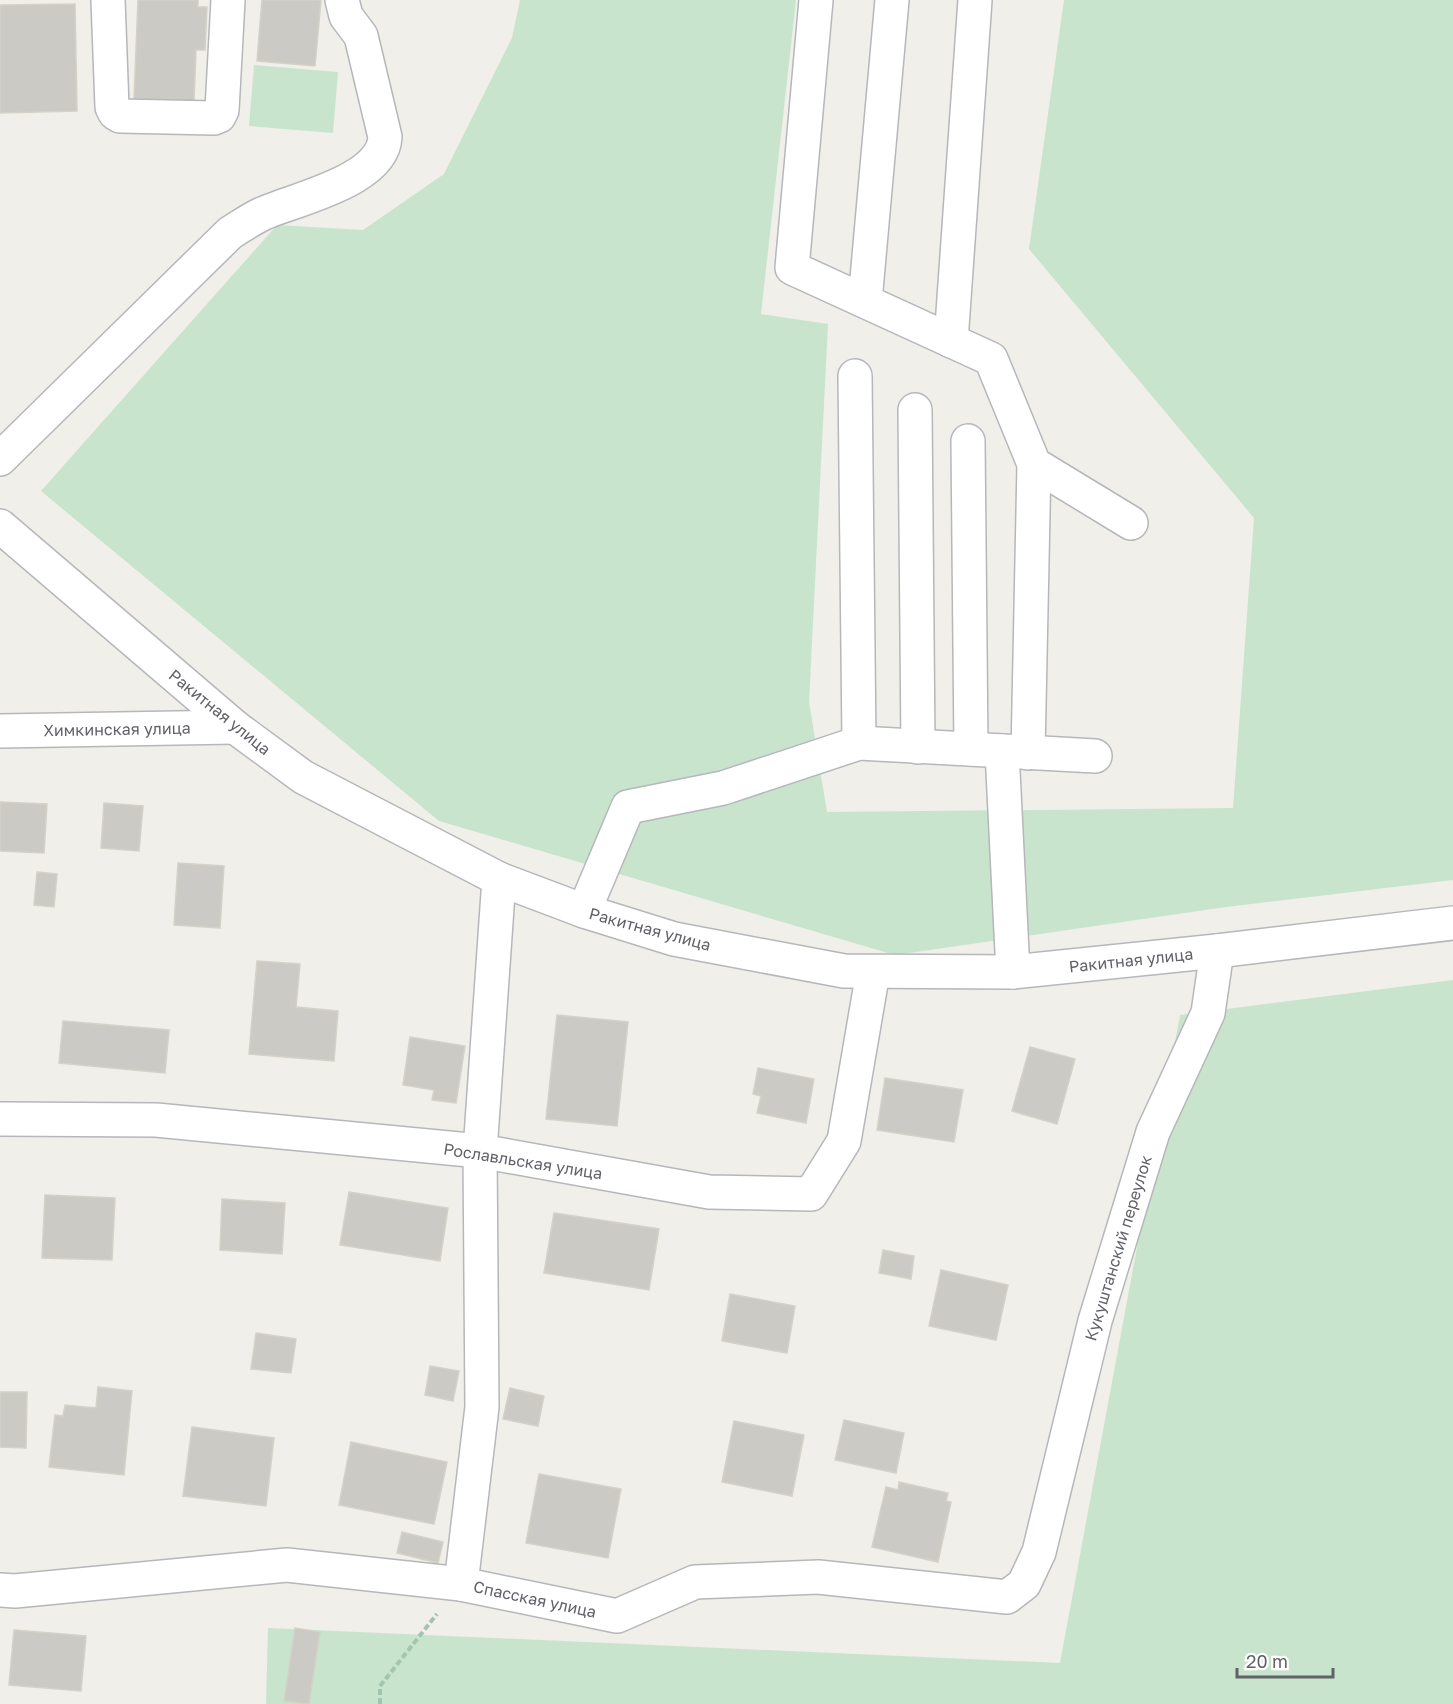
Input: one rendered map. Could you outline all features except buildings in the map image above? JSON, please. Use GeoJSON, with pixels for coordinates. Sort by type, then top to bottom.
{"type":"FeatureCollection","features":[{"type":"Feature","properties":{"kind":"street"},"geometry":{"type":"LineString","coordinates":[[108,0],[112,107],[115,113],[120,116],[214,118],[219,116],[222,110],[228,0]]}},
{"type":"Feature","properties":{"kind":"street"},"geometry":{"type":"LineString","coordinates":[[0,459],[230,233],[260,215],[357,176],[381,154],[385,137],[361,36],[346,15],[342,0]]}},
{"type":"Feature","properties":{"kind":"street"},"geometry":{"type":"LineString","coordinates":[[816,0],[792,268],[991,359],[1034,464],[1001,751]]}},
{"type":"Feature","properties":{"kind":"street"},"geometry":{"type":"LineString","coordinates":[[865,301],[892,0]]}},
{"type":"Feature","properties":{"kind":"street"},"geometry":{"type":"LineString","coordinates":[[951,341],[975,0]]}},
{"type":"Feature","properties":{"kind":"street"},"geometry":{"type":"LineString","coordinates":[[855,376],[860,743]]}},
{"type":"Feature","properties":{"kind":"street"},"geometry":{"type":"LineString","coordinates":[[915,410],[918,747]]}},
{"type":"Feature","properties":{"kind":"street"},"geometry":{"type":"LineString","coordinates":[[968,441],[1001,751],[1013,972]]}},
{"type":"Feature","properties":{"kind":"street"},"geometry":{"type":"LineString","coordinates":[[1034,464],[1131,523]]}},
{"type":"Feature","properties":{"kind":"street","name":"Ракитная улица"},"geometry":{"type":"LineString","coordinates":[[0,526],[235,727],[303,777],[499,879],[584,911],[674,939],[844,971],[1013,972],[1217,951],[1453,922]]}},
{"type":"Feature","properties":{"kind":"street","name":"Химкинская улица"},"geometry":{"type":"LineString","coordinates":[[0,731],[235,727]]}},
{"type":"Feature","properties":{"kind":"street"},"geometry":{"type":"LineString","coordinates":[[584,911],[628,807],[723,788],[860,743],[1095,756]]}},
{"type":"Feature","properties":{"kind":"street"},"geometry":{"type":"LineString","coordinates":[[461,1584],[482,1407],[480,1151],[499,879]]}},
{"type":"Feature","properties":{"kind":"street","name":"Кукуштанский переулок"},"geometry":{"type":"LineString","coordinates":[[1039,1552],[1095,1321],[1153,1132],[1208,1013],[1217,951]]}},
{"type":"Feature","properties":{"kind":"street","name":"Рославльская улица"},"geometry":{"type":"LineString","coordinates":[[0,1119],[156,1120],[480,1151],[709,1192],[811,1194],[844,1141],[873,972]]}},
{"type":"Feature","properties":{"kind":"street","name":"Спасская улица"},"geometry":{"type":"LineString","coordinates":[[0,1590],[15,1591],[287,1565],[461,1584],[617,1616],[695,1582],[818,1577],[1007,1597],[1024,1584],[1039,1552]]}},
{"type":"Feature","properties":{"kind":"path"},"geometry":{"type":"LineString","coordinates":[[380,1704],[380,1686],[461,1584]]}},
{"type":"Feature","properties":{"kind":"green space"},"geometry":{"type":"Polygon","coordinates":[[[520,0],[796,0],[761,314],[828,324],[809,702],[827,812],[1233,808],[1254,518],[1029,249],[1064,0],[1453,0],[1453,880],[1226,907],[895,955],[439,821],[41,491],[277,225],[363,230],[444,174],[512,38],[520,0]]]}},
{"type":"Feature","properties":{"kind":"green space"},"geometry":{"type":"Polygon","coordinates":[[[254,65],[338,72],[333,133],[249,126],[254,65]]]}},
{"type":"Feature","properties":{"kind":"green space"},"geometry":{"type":"Polygon","coordinates":[[[1453,980],[1453,1704],[266,1704],[268,1628],[1060,1663],[1180,1015],[1453,980]]]}}]}
